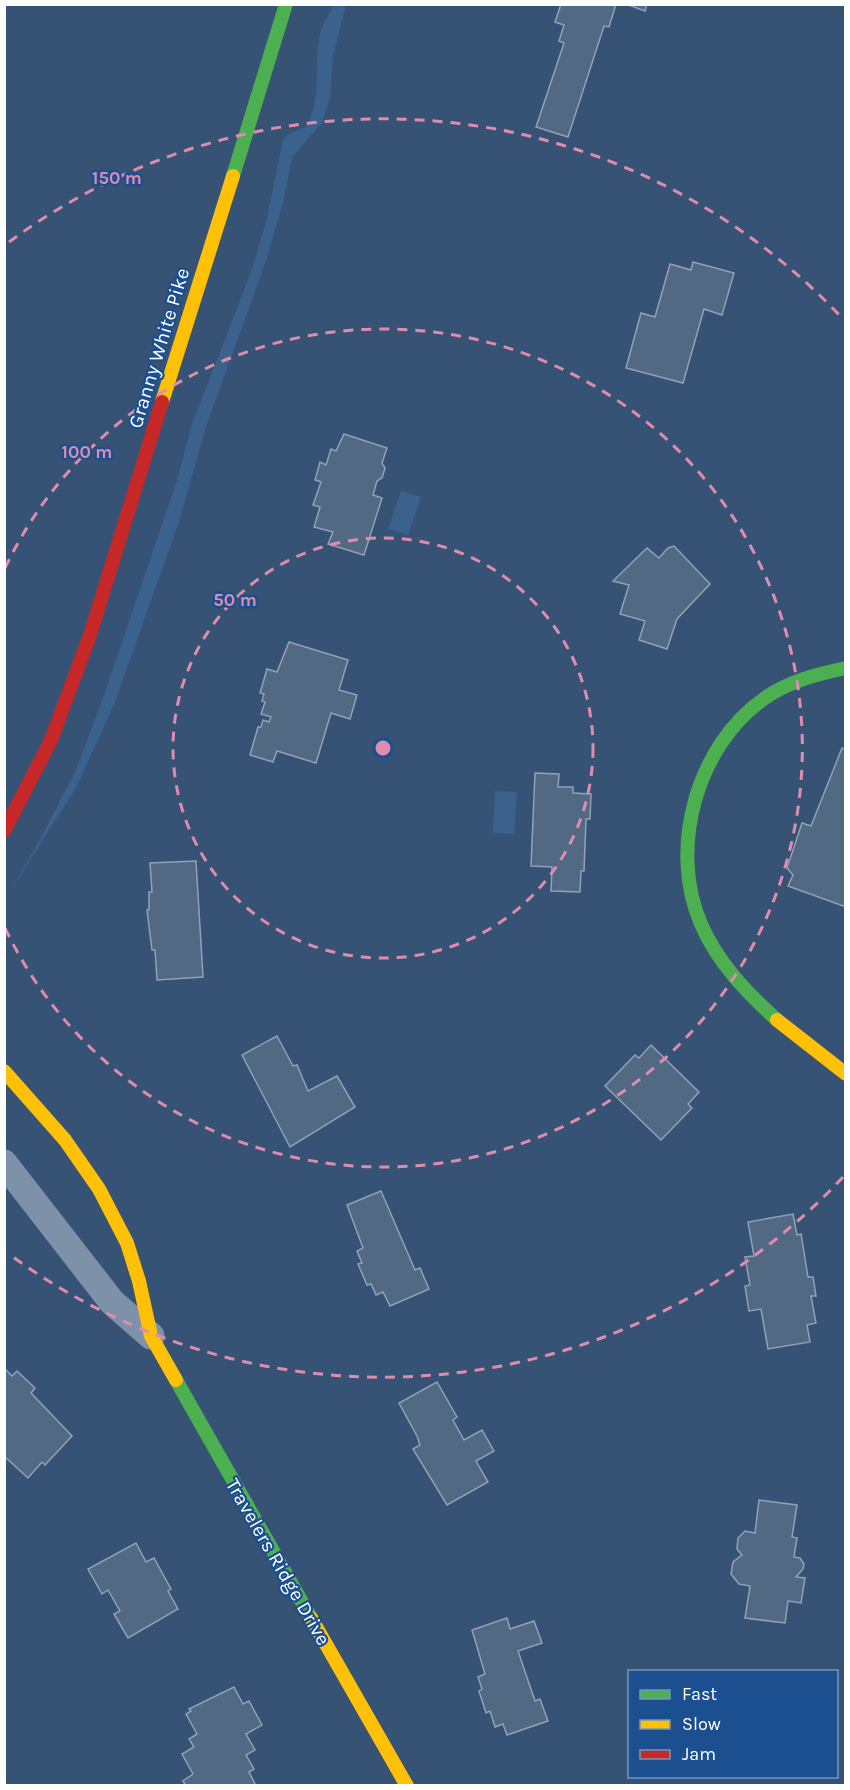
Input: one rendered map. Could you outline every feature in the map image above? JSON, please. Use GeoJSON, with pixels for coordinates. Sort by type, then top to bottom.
{"type":"FeatureCollection","features":[{"type":"Feature","properties":{"kind":"street","name":"Granny White Pike"},"geometry":{"type":"LineString","coordinates":[[4,831],[51,740],[90,635],[286,4]]}},
{"type":"Feature","properties":{"kind":"street"},"geometry":{"type":"LineString","coordinates":[[846,668],[808,676],[783,687],[761,700],[722,740],[698,788],[689,831],[688,854],[692,897],[705,934],[717,955],[735,978],[770,1014],[846,1074]]}},
{"type":"Feature","properties":{"kind":"street","name":"Travelers Ridge Drive"},"geometry":{"type":"LineString","coordinates":[[4,1071],[61,1132],[87,1165],[106,1195],[138,1274],[151,1336],[407,1785]]}},
{"type":"Feature","properties":{"kind":"street","name":"Travelers Ridge Drive"},"geometry":{"type":"LineString","coordinates":[[4,1163],[112,1302],[151,1336]]}},
{"type":"Feature","properties":{"kind":"water"},"geometry":{"type":"Polygon","coordinates":[[[334,5],[346,5],[333,56],[330,97],[322,123],[292,157],[283,203],[266,261],[206,427],[179,522],[115,702],[76,788],[5,899],[38,843],[75,772],[102,701],[177,480],[192,424],[251,272],[266,222],[283,140],[288,134],[306,127],[315,104],[317,55],[321,30],[334,5]]]}},
{"type":"Feature","properties":{"kind":"water"},"geometry":{"type":"Polygon","coordinates":[[[401,491],[421,497],[408,535],[388,529],[401,491]]]}},
{"type":"Feature","properties":{"kind":"water"},"geometry":{"type":"Polygon","coordinates":[[[495,791],[517,792],[514,834],[493,833],[495,791]]]}},
{"type":"Feature","properties":{"kind":"building"},"geometry":{"type":"Polygon","coordinates":[[[561,4],[616,4],[609,27],[604,26],[568,137],[536,127],[564,43],[559,41],[564,25],[555,22],[561,4]]]}},
{"type":"Feature","properties":{"kind":"building"},"geometry":{"type":"Polygon","coordinates":[[[626,4],[647,4],[645,11],[626,4]]]}},
{"type":"Feature","properties":{"kind":"building"},"geometry":{"type":"Polygon","coordinates":[[[693,262],[734,273],[722,315],[704,309],[683,383],[626,368],[641,313],[655,317],[670,264],[691,270],[693,262]]]}},
{"type":"Feature","properties":{"kind":"building"},"geometry":{"type":"Polygon","coordinates":[[[344,434],[387,448],[382,463],[385,468],[382,478],[377,481],[373,495],[382,498],[364,555],[328,544],[333,532],[314,527],[320,507],[313,505],[321,482],[315,480],[320,462],[326,465],[331,449],[336,451],[344,434]]]}},
{"type":"Feature","properties":{"kind":"building"},"geometry":{"type":"Polygon","coordinates":[[[674,546],[710,584],[677,619],[667,649],[639,640],[645,621],[620,614],[629,585],[613,581],[647,548],[659,558],[668,548],[674,546]]]}},
{"type":"Feature","properties":{"kind":"building"},"geometry":{"type":"Polygon","coordinates":[[[289,642],[348,660],[339,690],[357,695],[350,719],[331,713],[316,763],[277,751],[273,762],[250,755],[258,727],[261,727],[263,720],[269,722],[271,717],[261,714],[265,702],[262,701],[264,694],[260,693],[267,669],[277,672],[289,642]]]}},
{"type":"Feature","properties":{"kind":"building"},"geometry":{"type":"Polygon","coordinates":[[[842,748],[846,750],[846,907],[788,886],[793,875],[787,868],[802,823],[811,826],[842,748]]]}},
{"type":"Feature","properties":{"kind":"building"},"geometry":{"type":"Polygon","coordinates":[[[535,773],[559,774],[558,787],[573,787],[573,793],[591,794],[590,819],[586,819],[584,871],[581,871],[580,892],[551,891],[552,867],[531,866],[535,773]]]}},
{"type":"Feature","properties":{"kind":"building"},"geometry":{"type":"Polygon","coordinates":[[[196,861],[203,977],[157,980],[155,950],[152,950],[147,910],[149,910],[149,892],[152,892],[150,863],[196,861]]]}},
{"type":"Feature","properties":{"kind":"building"},"geometry":{"type":"Polygon","coordinates":[[[277,1036],[293,1066],[297,1065],[308,1091],[337,1076],[355,1107],[290,1147],[242,1055],[277,1036]]]}},
{"type":"Feature","properties":{"kind":"building"},"geometry":{"type":"Polygon","coordinates":[[[651,1045],[699,1092],[688,1104],[692,1108],[661,1140],[605,1086],[635,1055],[639,1058],[651,1045]]]}},
{"type":"Feature","properties":{"kind":"building"},"geometry":{"type":"Polygon","coordinates":[[[381,1191],[415,1270],[420,1268],[429,1289],[390,1306],[383,1292],[376,1295],[371,1284],[367,1285],[358,1264],[362,1263],[357,1251],[363,1248],[347,1205],[381,1191]]]}},
{"type":"Feature","properties":{"kind":"building"},"geometry":{"type":"Polygon","coordinates":[[[793,1214],[797,1235],[801,1234],[808,1277],[813,1277],[816,1296],[811,1296],[816,1323],[807,1325],[810,1342],[768,1349],[761,1309],[749,1311],[745,1286],[750,1285],[745,1257],[754,1256],[748,1222],[793,1214]]]}},
{"type":"Feature","properties":{"kind":"building"},"geometry":{"type":"Polygon","coordinates":[[[4,1368],[12,1376],[17,1371],[35,1388],[31,1393],[72,1436],[45,1465],[42,1462],[28,1478],[4,1456],[4,1368]]]}},
{"type":"Feature","properties":{"kind":"building"},"geometry":{"type":"Polygon","coordinates":[[[437,1382],[457,1417],[453,1420],[464,1440],[482,1430],[494,1451],[476,1461],[488,1482],[447,1505],[413,1449],[420,1445],[399,1403],[437,1382]]]}},
{"type":"Feature","properties":{"kind":"building"},"geometry":{"type":"Polygon","coordinates":[[[759,1500],[797,1505],[792,1537],[797,1538],[794,1557],[800,1558],[804,1564],[796,1577],[805,1578],[801,1603],[788,1601],[785,1623],[745,1618],[750,1586],[739,1584],[731,1574],[733,1562],[742,1555],[737,1549],[738,1538],[745,1531],[755,1533],[759,1500]]]}},
{"type":"Feature","properties":{"kind":"building"},"geometry":{"type":"Polygon","coordinates":[[[136,1543],[146,1562],[154,1558],[171,1589],[168,1591],[178,1609],[128,1638],[114,1614],[120,1611],[108,1590],[102,1594],[88,1569],[136,1543]]]}},
{"type":"Feature","properties":{"kind":"building"},"geometry":{"type":"Polygon","coordinates":[[[507,1618],[510,1629],[534,1621],[542,1643],[518,1651],[535,1701],[540,1699],[548,1721],[507,1735],[503,1724],[495,1727],[490,1711],[486,1713],[479,1691],[482,1689],[478,1677],[485,1674],[472,1630],[507,1618]]]}},
{"type":"Feature","properties":{"kind":"building"},"geometry":{"type":"Polygon","coordinates":[[[234,1687],[243,1704],[249,1701],[262,1725],[246,1734],[255,1750],[246,1755],[254,1769],[249,1772],[256,1786],[186,1786],[183,1781],[193,1774],[182,1754],[194,1747],[189,1739],[197,1734],[186,1714],[191,1711],[189,1709],[234,1687]]]}},
{"type":"Feature","properties":{"kind":"traffic: fast"},"geometry":{"type":"LineString","coordinates":[[233,176],[286,4]]}},
{"type":"Feature","properties":{"kind":"traffic: fast"},"geometry":{"type":"LineString","coordinates":[[777,1020],[754,999],[724,964],[701,924],[691,894],[688,863],[689,831],[695,800],[706,770],[722,742],[741,718],[765,698],[784,687],[846,668]]}},
{"type":"Feature","properties":{"kind":"traffic: fast"},"geometry":{"type":"LineString","coordinates":[[176,1380],[311,1618]]}},
{"type":"Feature","properties":{"kind":"traffic: slow"},"geometry":{"type":"LineString","coordinates":[[162,402],[233,176]]}},
{"type":"Feature","properties":{"kind":"traffic: slow"},"geometry":{"type":"LineString","coordinates":[[777,1020],[846,1074]]}},
{"type":"Feature","properties":{"kind":"traffic: slow"},"geometry":{"type":"LineString","coordinates":[[4,1071],[65,1140],[99,1189],[127,1243],[139,1281],[151,1336],[176,1380]]}},
{"type":"Feature","properties":{"kind":"traffic: slow"},"geometry":{"type":"LineString","coordinates":[[311,1618],[407,1786]]}},
{"type":"Feature","properties":{"kind":"traffic: jam"},"geometry":{"type":"LineString","coordinates":[[4,831],[51,740],[90,635],[162,402]]}}]}
